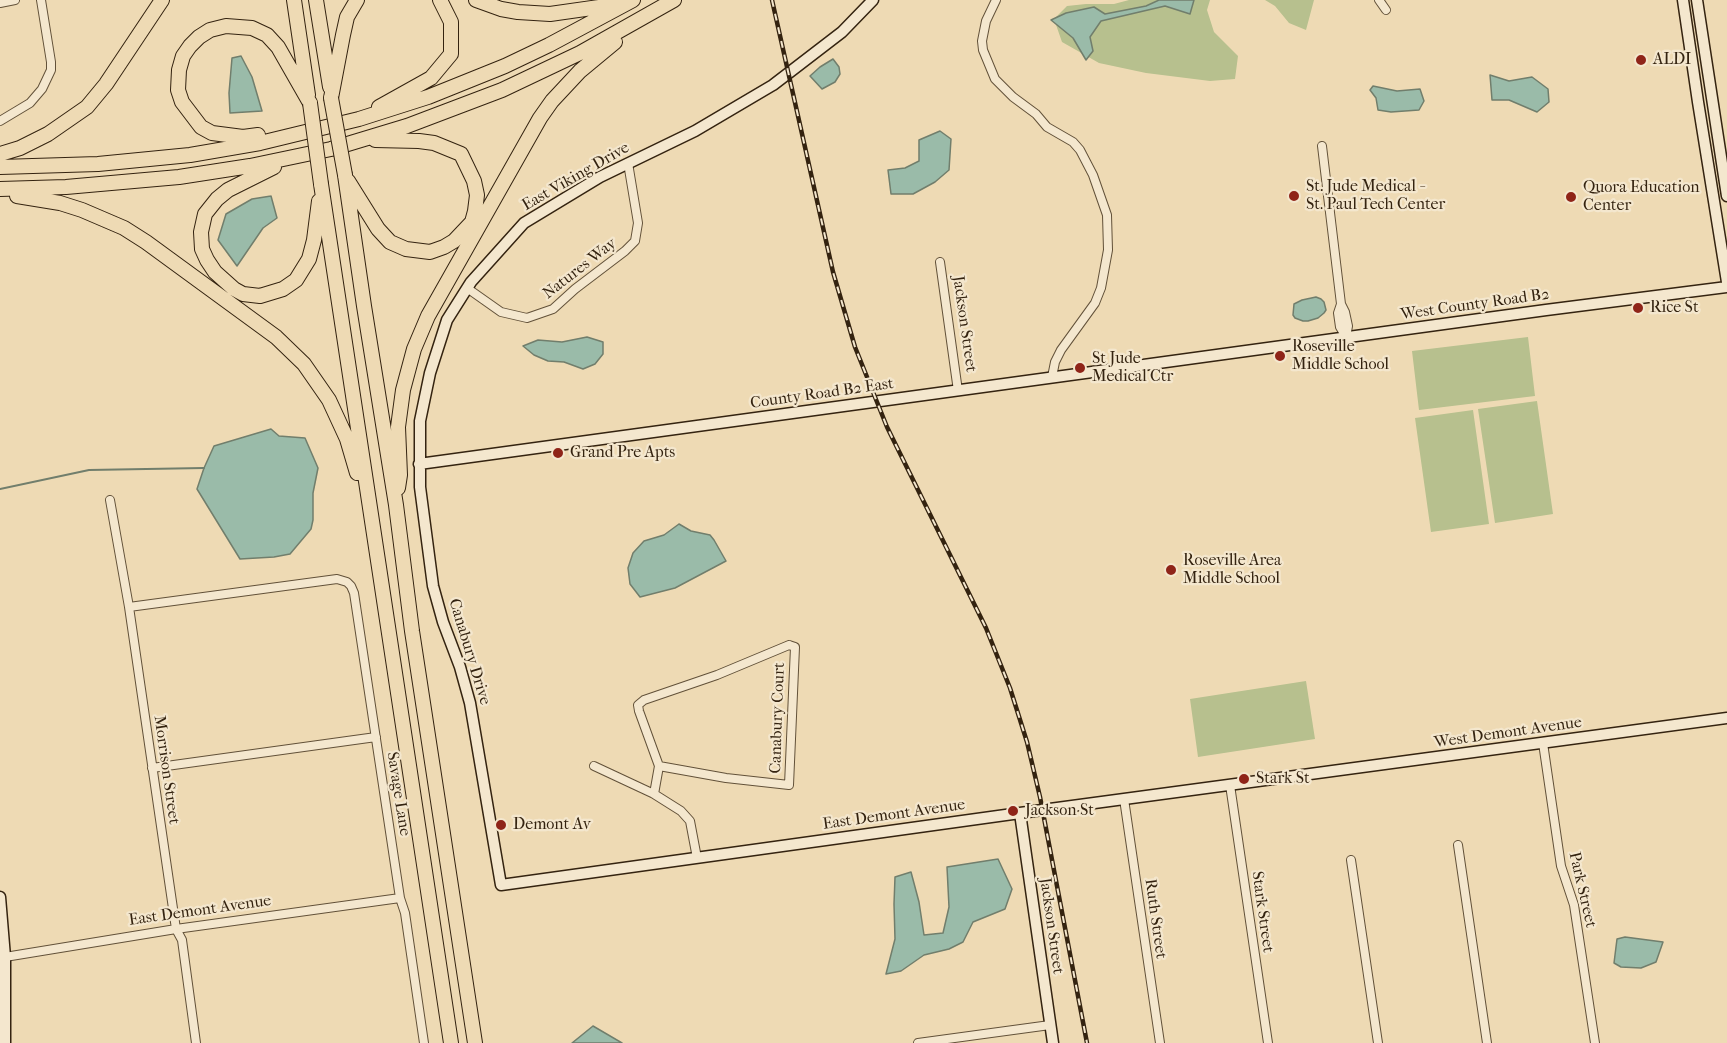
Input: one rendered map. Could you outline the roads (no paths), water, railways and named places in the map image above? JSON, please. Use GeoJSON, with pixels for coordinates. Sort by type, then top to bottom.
{"type":"FeatureCollection","features":[{"type":"Feature","properties":{"kind":"highway"},"geometry":{"type":"LineString","coordinates":[[0,154],[20,148],[48,134],[87,107],[106,84],[162,0]]}},
{"type":"Feature","properties":{"kind":"highway"},"geometry":{"type":"LineString","coordinates":[[294,0],[451,1043]]}},
{"type":"Feature","properties":{"kind":"highway"},"geometry":{"type":"LineString","coordinates":[[316,0],[396,505],[412,631],[475,1043]]}},
{"type":"Feature","properties":{"kind":"highway"},"geometry":{"type":"LineString","coordinates":[[331,94],[347,17],[357,0]]}},
{"type":"Feature","properties":{"kind":"highway"},"geometry":{"type":"LineString","coordinates":[[361,118],[431,78],[451,54],[451,22],[440,0]]}},
{"type":"Feature","properties":{"kind":"highway"},"geometry":{"type":"LineString","coordinates":[[476,0],[501,9],[550,14],[599,7],[621,0]]}},
{"type":"Feature","properties":{"kind":"highway"},"geometry":{"type":"LineString","coordinates":[[0,166],[60,166],[153,159],[227,149],[361,118],[428,97],[505,66],[633,0]]}},
{"type":"Feature","properties":{"kind":"highway"},"geometry":{"type":"LineString","coordinates":[[0,191],[132,182],[203,174],[296,157],[364,140],[476,101],[538,74],[676,0]]}},
{"type":"Feature","properties":{"kind":"highway"},"geometry":{"type":"LineString","coordinates":[[396,505],[400,475],[398,427],[403,390],[414,349],[428,316],[540,118],[552,101],[599,54],[676,0]]}},
{"type":"Feature","properties":{"kind":"highway"},"geometry":{"type":"LineString","coordinates":[[299,134],[243,137],[212,133],[201,127],[182,102],[178,90],[179,70],[183,56],[199,37],[210,30],[226,26],[252,28],[267,35],[279,47],[309,100]]}},
{"type":"Feature","properties":{"kind":"highway"},"geometry":{"type":"LineString","coordinates":[[346,178],[378,229],[390,242],[406,249],[430,252],[444,247],[454,242],[472,222],[476,188],[461,154],[434,143],[364,140]]}},
{"type":"Feature","properties":{"kind":"highway"},"geometry":{"type":"LineString","coordinates":[[296,157],[228,190],[217,199],[206,214],[201,232],[202,249],[215,272],[243,294],[260,296],[273,293],[296,280],[309,259],[314,240],[321,184]]}},
{"type":"Feature","properties":{"kind":"highway"},"geometry":{"type":"LineString","coordinates":[[0,191],[60,203],[124,228],[276,337],[297,356],[317,381],[339,419],[354,460],[374,531]]}},
{"type":"Feature","properties":{"kind":"street"},"geometry":{"type":"LineString","coordinates":[[0,3],[15,0]]}},
{"type":"Feature","properties":{"kind":"street"},"geometry":{"type":"LineString","coordinates":[[0,121],[26,105],[42,88],[51,70],[41,0]]}},
{"type":"Feature","properties":{"kind":"street","name":"East Viking Drive"},"geometry":{"type":"LineString","coordinates":[[419,464],[420,421],[430,373],[447,320],[468,288],[524,224],[600,177],[695,131],[773,85],[842,32],[873,0]]}},
{"type":"Feature","properties":{"kind":"street"},"geometry":{"type":"LineString","coordinates":[[996,0],[986,21],[982,41],[983,50],[995,79],[1013,97],[1036,114],[1047,127],[1072,142],[1080,150],[1093,175],[1107,215],[1108,250],[1101,288],[1095,303],[1061,350],[1055,362],[1052,377]]}},
{"type":"Feature","properties":{"kind":"street"},"geometry":{"type":"LineString","coordinates":[[1379,0],[1386,10]]}},
{"type":"Feature","properties":{"kind":"street"},"geometry":{"type":"LineString","coordinates":[[1683,0],[1727,282]]}},
{"type":"Feature","properties":{"kind":"street"},"geometry":{"type":"LineString","coordinates":[[1697,0],[1727,196]]}},
{"type":"Feature","properties":{"kind":"street"},"geometry":{"type":"LineString","coordinates":[[1322,146],[1341,304],[1348,326],[1347,337]]}},
{"type":"Feature","properties":{"kind":"street","name":"Natures Way"},"geometry":{"type":"LineString","coordinates":[[468,288],[501,312],[527,318],[553,309],[635,241],[638,223],[628,163]]}},
{"type":"Feature","properties":{"kind":"street"},"geometry":{"type":"LineString","coordinates":[[1711,180],[1726,178]]}},
{"type":"Feature","properties":{"kind":"street","name":"Jackson Street"},"geometry":{"type":"LineString","coordinates":[[940,262],[958,391]]}},
{"type":"Feature","properties":{"kind":"street","name":"West County Road B2"},"geometry":{"type":"LineString","coordinates":[[1228,353],[1727,288]]}},
{"type":"Feature","properties":{"kind":"street","name":"County Road B2 East"},"geometry":{"type":"LineString","coordinates":[[419,464],[1228,353]]}},
{"type":"Feature","properties":{"kind":"street","name":"Canabury Drive"},"geometry":{"type":"LineString","coordinates":[[419,464],[433,586],[470,703],[501,885]]}},
{"type":"Feature","properties":{"kind":"street","name":"Morrison Street"},"geometry":{"type":"LineString","coordinates":[[110,500],[129,607],[176,929],[182,940],[196,1043]]}},
{"type":"Feature","properties":{"kind":"street","name":"Savage Lane"},"geometry":{"type":"LineString","coordinates":[[129,607],[337,579],[351,586],[354,593],[424,1043]]}},
{"type":"Feature","properties":{"kind":"street","name":"Canabury Court"},"geometry":{"type":"LineString","coordinates":[[789,645],[795,646],[789,785],[726,778],[659,766],[638,705],[644,700],[717,675],[789,645]]}},
{"type":"Feature","properties":{"kind":"street","name":"West Demont Avenue"},"geometry":{"type":"LineString","coordinates":[[1292,777],[1727,718]]}},
{"type":"Feature","properties":{"kind":"street"},"geometry":{"type":"LineString","coordinates":[[153,768],[376,737]]}},
{"type":"Feature","properties":{"kind":"street","name":"Park Street"},"geometry":{"type":"LineString","coordinates":[[1543,743],[1561,866],[1574,905],[1595,1043]]}},
{"type":"Feature","properties":{"kind":"street"},"geometry":{"type":"LineString","coordinates":[[594,766],[654,794],[681,811],[690,820],[697,858]]}},
{"type":"Feature","properties":{"kind":"street"},"geometry":{"type":"LineString","coordinates":[[654,794],[659,766]]}},
{"type":"Feature","properties":{"kind":"street","name":"East Demont Avenue"},"geometry":{"type":"LineString","coordinates":[[501,885],[1292,777]]}},
{"type":"Feature","properties":{"kind":"street","name":"Stark Street"},"geometry":{"type":"LineString","coordinates":[[1230,785],[1268,1043]]}},
{"type":"Feature","properties":{"kind":"street","name":"Ruth Street"},"geometry":{"type":"LineString","coordinates":[[1124,799],[1160,1043]]}},
{"type":"Feature","properties":{"kind":"street","name":"Jackson Street"},"geometry":{"type":"LineString","coordinates":[[1020,813],[1053,1043]]}},
{"type":"Feature","properties":{"kind":"street"},"geometry":{"type":"LineString","coordinates":[[1458,845],[1487,1043]]}},
{"type":"Feature","properties":{"kind":"street"},"geometry":{"type":"LineString","coordinates":[[1351,860],[1378,1043]]}},
{"type":"Feature","properties":{"kind":"street"},"geometry":{"type":"LineString","coordinates":[[0,897],[5,957],[5,1043]]}},
{"type":"Feature","properties":{"kind":"street","name":"East Demont Avenue"},"geometry":{"type":"LineString","coordinates":[[5,957],[176,929],[400,898]]}},
{"type":"Feature","properties":{"kind":"street"},"geometry":{"type":"LineString","coordinates":[[918,1043],[1050,1025]]}},
{"type":"Feature","properties":{"kind":"waterway"},"geometry":{"type":"LineString","coordinates":[[0,489],[89,470],[204,468]]}},
{"type":"Feature","properties":{"kind":"railway"},"geometry":{"type":"LineString","coordinates":[[772,0],[833,272],[855,347],[887,427],[986,628],[1010,688],[1027,742],[1040,797],[1087,1043]]}},
{"type":"Feature","properties":{"kind":"place","name":"ALDI"},"geometry":{"type":"Point","coordinates":[1641,60]}},
{"type":"Feature","properties":{"kind":"place","name":"St. Jude Medical - St. Paul Tech Center"},"geometry":{"type":"Point","coordinates":[1294,196]}},
{"type":"Feature","properties":{"kind":"place","name":"Quora Education Center"},"geometry":{"type":"Point","coordinates":[1571,197]}},
{"type":"Feature","properties":{"kind":"place","name":"Rice St"},"geometry":{"type":"Point","coordinates":[1638,308]}},
{"type":"Feature","properties":{"kind":"place","name":"Roseville Middle School"},"geometry":{"type":"Point","coordinates":[1280,356]}},
{"type":"Feature","properties":{"kind":"place","name":"St Jude Medical Ctr"},"geometry":{"type":"Point","coordinates":[1080,368]}},
{"type":"Feature","properties":{"kind":"place","name":"Grand Pre Apts"},"geometry":{"type":"Point","coordinates":[558,453]}},
{"type":"Feature","properties":{"kind":"place","name":"Roseville Area Middle School"},"geometry":{"type":"Point","coordinates":[1171,570]}},
{"type":"Feature","properties":{"kind":"place","name":"Stark St"},"geometry":{"type":"Point","coordinates":[1244,779]}},
{"type":"Feature","properties":{"kind":"place","name":"Jackson St"},"geometry":{"type":"Point","coordinates":[1013,811]}},
{"type":"Feature","properties":{"kind":"place","name":"Demont Av"},"geometry":{"type":"Point","coordinates":[501,825]}}]}
